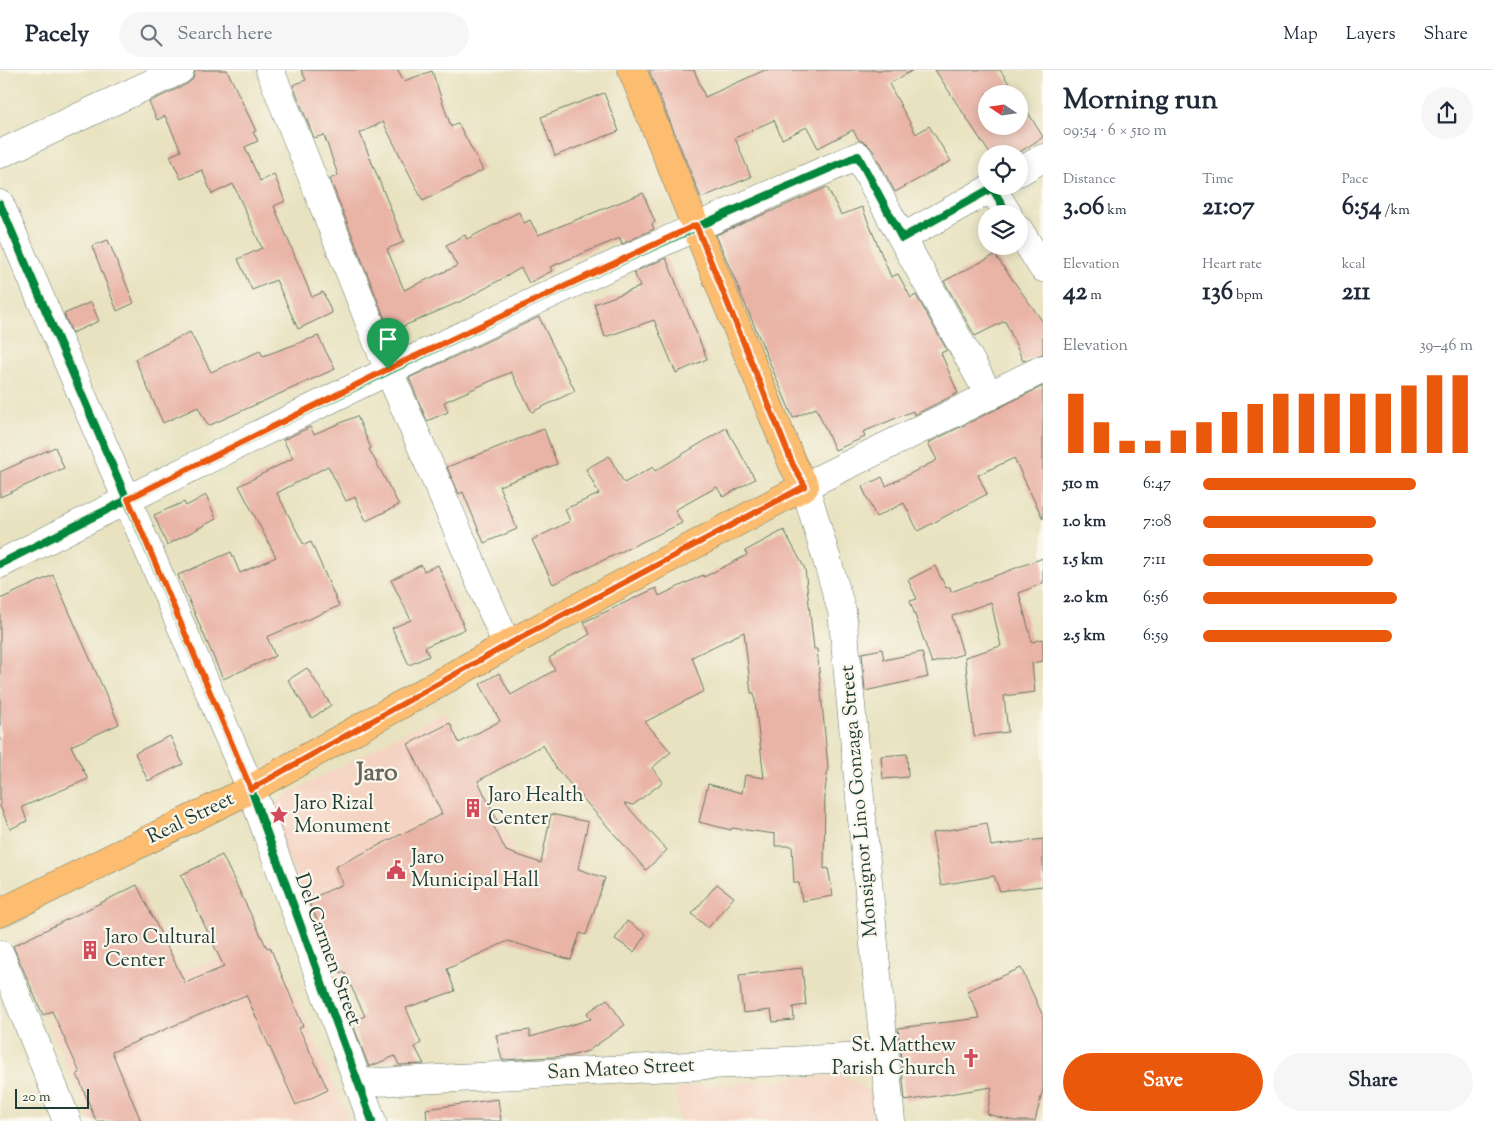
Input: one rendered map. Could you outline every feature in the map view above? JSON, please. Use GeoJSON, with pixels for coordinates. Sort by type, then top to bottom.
{"type":"FeatureCollection","features":[{"type":"Feature","properties":{"kind":"main road"},"geometry":{"type":"LineString","coordinates":[[632,70],[799,475]]}},
{"type":"Feature","properties":{"kind":"main road","name":"Real Street"},"geometry":{"type":"LineString","coordinates":[[0,913],[251,789],[507,645],[799,475]]}},
{"type":"Feature","properties":{"kind":"street"},"geometry":{"type":"LineString","coordinates":[[0,154],[180,70]]}},
{"type":"Feature","properties":{"kind":"street"},"geometry":{"type":"LineString","coordinates":[[270,70],[388,369],[507,645]]}},
{"type":"Feature","properties":{"kind":"street"},"geometry":{"type":"LineString","coordinates":[[0,564],[388,369],[696,225],[858,156],[990,396]]}},
{"type":"Feature","properties":{"kind":"street"},"geometry":{"type":"LineString","coordinates":[[1028,167],[1043,158]]}},
{"type":"Feature","properties":{"kind":"street"},"geometry":{"type":"LineString","coordinates":[[902,238],[980,195]]}},
{"type":"Feature","properties":{"kind":"street","name":"Del Carmen Street"},"geometry":{"type":"LineString","coordinates":[[0,204],[251,789],[372,1121]]}},
{"type":"Feature","properties":{"kind":"street"},"geometry":{"type":"LineString","coordinates":[[1028,244],[1043,268]]}},
{"type":"Feature","properties":{"kind":"street"},"geometry":{"type":"LineString","coordinates":[[799,475],[990,396],[1043,370]]}},
{"type":"Feature","properties":{"kind":"street","name":"Monsignor Lino Gonzaga Street"},"geometry":{"type":"LineString","coordinates":[[799,475],[842,611],[891,1121]]}},
{"type":"Feature","properties":{"kind":"street"},"geometry":{"type":"LineString","coordinates":[[0,954],[67,1121]]}},
{"type":"Feature","properties":{"kind":"street","name":"San Mateo Street"},"geometry":{"type":"LineString","coordinates":[[358,1083],[885,1056]]}},
{"type":"Feature","properties":{"kind":"shaded area"},"geometry":{"type":"Polygon","coordinates":[[[446,711],[528,880],[342,983],[266,806],[446,711]]]}},
{"type":"Feature","properties":{"kind":"shaded area"},"geometry":{"type":"Polygon","coordinates":[[[271,939],[349,1121],[91,1121],[48,1022],[271,939]]]}},
{"type":"Feature","properties":{"kind":"shaded area"},"geometry":{"type":"Polygon","coordinates":[[[837,1075],[855,1081],[874,1097],[884,1121],[679,1121],[676,1088],[837,1075]]]}},
{"type":"Feature","properties":{"kind":"building"},"geometry":{"type":"Polygon","coordinates":[[[195,70],[227,70],[256,131],[253,132],[258,141],[245,147],[260,181],[274,174],[285,201],[274,206],[312,297],[323,292],[332,313],[298,329],[276,280],[252,290],[238,259],[262,248],[233,184],[212,194],[202,170],[181,179],[170,156],[181,151],[165,116],[157,120],[149,102],[187,84],[193,79],[195,70]]]}},
{"type":"Feature","properties":{"kind":"building"},"geometry":{"type":"Polygon","coordinates":[[[301,70],[398,70],[404,81],[432,71],[451,127],[458,123],[483,170],[423,201],[383,122],[360,133],[404,242],[387,249],[404,290],[457,266],[446,245],[465,235],[467,239],[519,212],[524,223],[530,220],[538,235],[643,193],[655,222],[652,224],[654,229],[622,244],[620,238],[550,267],[552,271],[529,283],[521,268],[466,299],[390,332],[330,179],[338,175],[324,135],[314,138],[293,85],[306,80],[301,70]]]}},
{"type":"Feature","properties":{"kind":"building"},"geometry":{"type":"Polygon","coordinates":[[[649,70],[694,70],[705,97],[765,70],[913,70],[889,84],[916,134],[929,126],[951,161],[895,192],[872,149],[866,143],[859,140],[853,130],[818,148],[807,127],[782,139],[774,120],[735,138],[751,177],[701,198],[649,70]]]}},
{"type":"Feature","properties":{"kind":"building"},"geometry":{"type":"Polygon","coordinates":[[[935,70],[1000,70],[1010,85],[978,85],[978,135],[1028,135],[1028,113],[1043,137],[1028,147],[1028,145],[984,145],[935,70]]]}},
{"type":"Feature","properties":{"kind":"building"},"geometry":{"type":"Polygon","coordinates":[[[604,93],[619,131],[555,156],[541,117],[604,93]]]}},
{"type":"Feature","properties":{"kind":"building"},"geometry":{"type":"Polygon","coordinates":[[[827,187],[841,215],[862,207],[891,277],[898,274],[911,298],[916,295],[947,350],[941,353],[958,393],[914,415],[913,411],[863,432],[865,437],[835,450],[816,408],[793,418],[716,235],[827,187]]]}},
{"type":"Feature","properties":{"kind":"building"},"geometry":{"type":"Polygon","coordinates":[[[108,240],[134,303],[117,311],[92,246],[108,240]]]}},
{"type":"Feature","properties":{"kind":"building"},"geometry":{"type":"Polygon","coordinates":[[[995,255],[1043,322],[1043,354],[1023,361],[1005,321],[975,336],[944,281],[995,255]]]}},
{"type":"Feature","properties":{"kind":"building"},"geometry":{"type":"Polygon","coordinates":[[[666,258],[707,359],[676,373],[654,320],[605,337],[594,304],[640,287],[634,272],[666,258]]]}},
{"type":"Feature","properties":{"kind":"building"},"geometry":{"type":"Polygon","coordinates":[[[91,302],[99,321],[72,333],[64,314],[91,302]]]}},
{"type":"Feature","properties":{"kind":"building"},"geometry":{"type":"Polygon","coordinates":[[[539,317],[575,391],[532,412],[511,372],[444,402],[448,412],[427,421],[409,378],[539,317]]]}},
{"type":"Feature","properties":{"kind":"building"},"geometry":{"type":"Polygon","coordinates":[[[190,332],[211,372],[260,351],[263,356],[318,336],[335,369],[208,426],[198,407],[163,423],[135,359],[190,332]]]}},
{"type":"Feature","properties":{"kind":"building"},"geometry":{"type":"Polygon","coordinates":[[[1043,386],[1043,519],[1014,458],[978,475],[987,494],[918,531],[904,503],[876,517],[862,487],[882,477],[886,486],[937,460],[928,443],[1043,386]]]}},
{"type":"Feature","properties":{"kind":"building"},"geometry":{"type":"Polygon","coordinates":[[[357,416],[371,448],[369,449],[399,505],[366,521],[355,497],[346,501],[328,466],[277,493],[304,545],[311,542],[339,606],[267,637],[275,656],[223,679],[178,575],[231,552],[240,573],[276,557],[239,486],[293,458],[283,440],[310,427],[314,434],[357,416]]]}},
{"type":"Feature","properties":{"kind":"building"},"geometry":{"type":"Polygon","coordinates":[[[726,428],[755,479],[723,497],[717,487],[675,510],[682,523],[553,584],[532,540],[570,521],[565,509],[599,494],[586,469],[609,456],[624,483],[653,467],[655,471],[726,428]]]}},
{"type":"Feature","properties":{"kind":"building"},"geometry":{"type":"Polygon","coordinates":[[[544,429],[557,464],[499,486],[517,529],[484,543],[463,492],[459,494],[447,467],[544,429]]]}},
{"type":"Feature","properties":{"kind":"building"},"geometry":{"type":"Polygon","coordinates":[[[55,447],[64,468],[0,497],[0,472],[55,447]]]}},
{"type":"Feature","properties":{"kind":"building"},"geometry":{"type":"Polygon","coordinates":[[[206,495],[216,519],[167,545],[154,515],[184,502],[186,506],[206,495]]]}},
{"type":"Feature","properties":{"kind":"building"},"geometry":{"type":"Polygon","coordinates":[[[784,530],[805,569],[814,649],[817,649],[828,767],[825,791],[824,869],[828,868],[833,896],[802,901],[799,883],[794,883],[792,846],[775,846],[775,834],[732,828],[731,830],[699,822],[708,784],[742,793],[745,775],[764,778],[754,693],[751,693],[744,632],[692,657],[704,691],[645,722],[671,752],[652,768],[663,782],[633,805],[624,803],[667,850],[646,870],[556,768],[543,745],[478,781],[499,824],[494,827],[506,851],[541,863],[551,814],[588,822],[578,869],[605,878],[586,935],[580,933],[571,960],[508,941],[447,969],[455,991],[406,1008],[421,1043],[415,1047],[424,1064],[399,1065],[395,1056],[369,1067],[352,1022],[365,1016],[344,971],[341,973],[308,900],[343,884],[335,867],[442,814],[408,744],[450,723],[459,743],[500,721],[480,684],[499,673],[511,695],[555,670],[549,658],[590,634],[584,622],[656,588],[659,596],[703,575],[704,577],[747,555],[745,551],[784,530]]]}},
{"type":"Feature","properties":{"kind":"building"},"geometry":{"type":"Polygon","coordinates":[[[1043,558],[1043,583],[1019,593],[1032,642],[1043,639],[1043,661],[1032,663],[1035,692],[1004,696],[1008,732],[974,736],[965,657],[1001,646],[991,602],[952,616],[963,654],[932,663],[910,601],[917,599],[908,580],[935,566],[946,588],[950,587],[951,592],[1043,558]]]}},
{"type":"Feature","properties":{"kind":"building"},"geometry":{"type":"Polygon","coordinates":[[[421,565],[424,571],[438,565],[465,629],[425,647],[429,656],[409,665],[392,628],[411,620],[391,580],[421,565]]]}},
{"type":"Feature","properties":{"kind":"building"},"geometry":{"type":"Polygon","coordinates":[[[53,575],[119,724],[71,746],[88,779],[22,807],[27,821],[10,829],[0,806],[0,599],[53,575]]]}},
{"type":"Feature","properties":{"kind":"building"},"geometry":{"type":"Polygon","coordinates":[[[882,649],[884,660],[922,652],[928,677],[865,691],[862,653],[882,649]]]}},
{"type":"Feature","properties":{"kind":"building"},"geometry":{"type":"Polygon","coordinates":[[[307,668],[331,705],[312,718],[288,680],[307,668]]]}},
{"type":"Feature","properties":{"kind":"building"},"geometry":{"type":"Polygon","coordinates":[[[170,736],[183,764],[148,781],[135,753],[170,736]]]}},
{"type":"Feature","properties":{"kind":"building"},"geometry":{"type":"Polygon","coordinates":[[[907,754],[908,777],[883,779],[881,756],[907,754]]]}},
{"type":"Feature","properties":{"kind":"building"},"geometry":{"type":"Polygon","coordinates":[[[987,823],[991,846],[1043,839],[1043,886],[1000,891],[994,876],[941,885],[932,833],[987,823]]]}},
{"type":"Feature","properties":{"kind":"building"},"geometry":{"type":"Polygon","coordinates":[[[222,855],[267,948],[270,947],[303,1026],[299,1028],[328,1090],[296,1105],[246,995],[112,1052],[141,1121],[96,1121],[77,1074],[80,1073],[52,1011],[43,1015],[13,946],[137,885],[185,983],[224,967],[181,875],[222,855]]]}},
{"type":"Feature","properties":{"kind":"building"},"geometry":{"type":"Polygon","coordinates":[[[717,884],[734,897],[708,928],[692,914],[717,884]]]}},
{"type":"Feature","properties":{"kind":"building"},"geometry":{"type":"Polygon","coordinates":[[[627,921],[646,934],[634,952],[615,939],[627,921]]]}},
{"type":"Feature","properties":{"kind":"building"},"geometry":{"type":"Polygon","coordinates":[[[802,968],[806,1005],[793,1007],[794,1020],[773,1022],[771,1010],[743,1013],[739,975],[802,968]]]}},
{"type":"Feature","properties":{"kind":"building","name":"St. Matthew Parish Church"},"geometry":{"type":"Polygon","coordinates":[[[1021,968],[1043,1016],[1043,1089],[1035,1121],[1014,1121],[987,1114],[992,1087],[905,1101],[898,1028],[980,1018],[967,991],[1021,968]]]}},
{"type":"Feature","properties":{"kind":"building"},"geometry":{"type":"Polygon","coordinates":[[[607,999],[625,1025],[588,1051],[570,1056],[502,1060],[496,1035],[530,1030],[530,1037],[591,1019],[587,1013],[607,999]]]}},
{"type":"Feature","properties":{"kind":"building"},"geometry":{"type":"Polygon","coordinates":[[[498,1099],[501,1121],[427,1121],[426,1109],[498,1099]]]}},
{"type":"Feature","properties":{"kind":"cycle path"},"geometry":{"type":"LineString","coordinates":[[0,564],[213,457],[533,302],[858,156],[902,238],[992,188],[1002,205]]}},
{"type":"Feature","properties":{"kind":"cycle path"},"geometry":{"type":"LineString","coordinates":[[0,204],[251,789],[372,1121]]}},
{"type":"Feature","properties":{"kind":"place","name":"Jaro Health Center"},"geometry":{"type":"Point","coordinates":[473,808]}},
{"type":"Feature","properties":{"kind":"place","name":"Jaro Rizal Monument"},"geometry":{"type":"Point","coordinates":[279,815]}},
{"type":"Feature","properties":{"kind":"place","name":"Jaro Municipal Hall"},"geometry":{"type":"Point","coordinates":[396,870]}},
{"type":"Feature","properties":{"kind":"place","name":"Jaro Cultural Center"},"geometry":{"type":"Point","coordinates":[90,950]}},
{"type":"Feature","properties":{"kind":"place","name":"St. Matthew Parish Church"},"geometry":{"type":"Point","coordinates":[971,1058]}},
{"type":"Feature","properties":{"kind":"district","name":"Jaro"},"geometry":{"type":"Point","coordinates":[377,774]}},
{"type":"Feature","properties":{"kind":"route"},"geometry":{"type":"LineString","coordinates":[[696,225],[793,465],[805,486],[507,645],[251,789],[128,499],[388,369],[696,225]]}}]}
